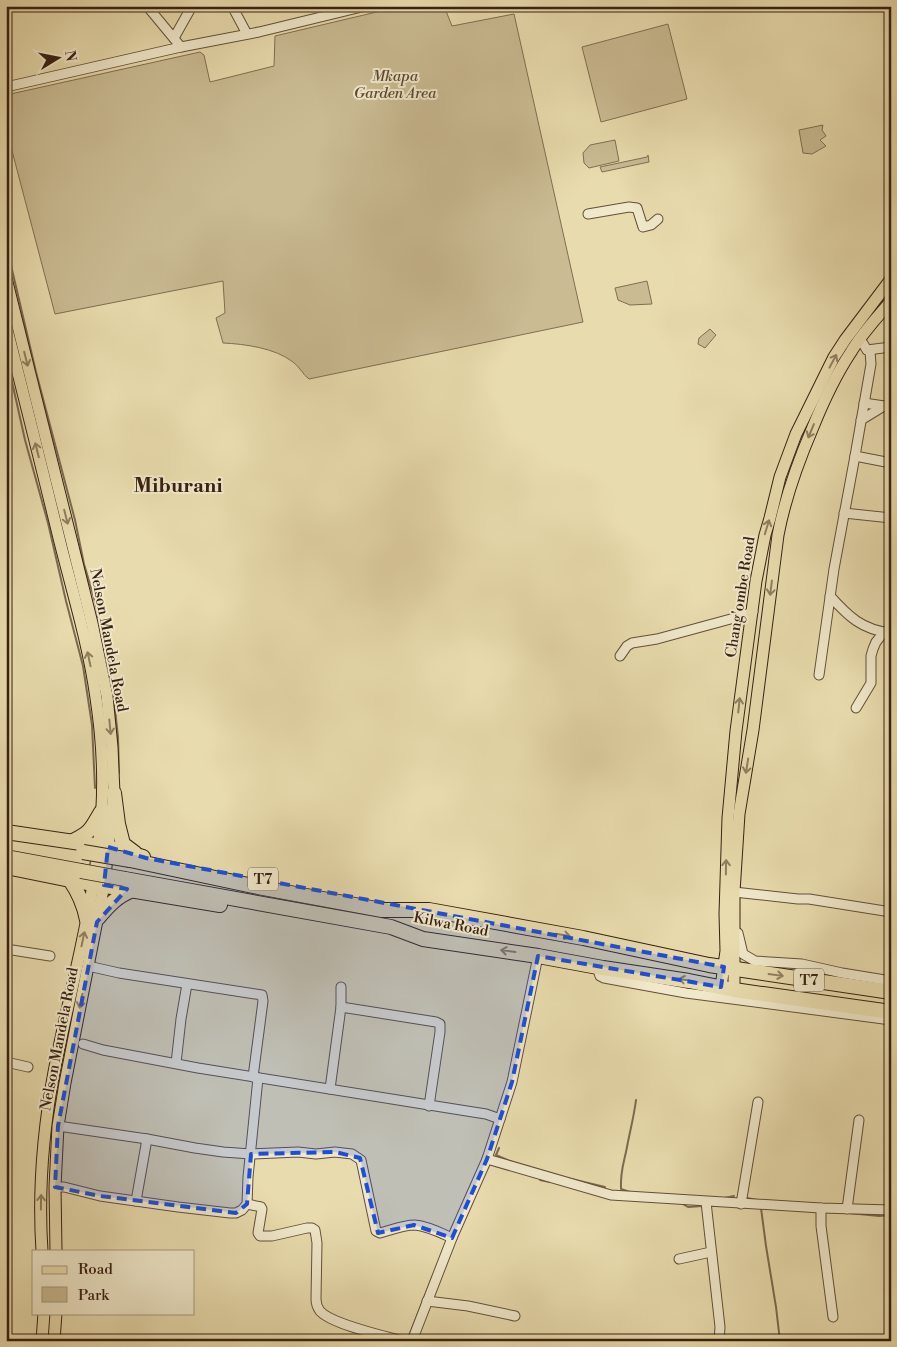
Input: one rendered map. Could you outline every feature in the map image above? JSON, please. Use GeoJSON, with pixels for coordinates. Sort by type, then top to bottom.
{"type":"FeatureCollection","features":[{"type":"Feature","properties":{"kind":"highway"},"geometry":{"type":"LineString","coordinates":[[114,793],[119,832],[123,844],[135,858]]}},
{"type":"Feature","properties":{"kind":"highway"},"geometry":{"type":"LineString","coordinates":[[73,841],[92,829],[101,812]]}},
{"type":"Feature","properties":{"kind":"highway","name":"T7"},"geometry":{"type":"LineString","coordinates":[[6,832],[103,846],[135,858]]}},
{"type":"Feature","properties":{"kind":"highway","name":"Kilwa Road"},"geometry":{"type":"LineString","coordinates":[[6,840],[135,858],[258,887],[382,910],[429,910],[583,938],[709,965],[891,992]]}},
{"type":"Feature","properties":{"kind":"highway","name":"Kilwa Road"},"geometry":{"type":"LineString","coordinates":[[6,858],[76,876],[391,927],[423,939],[538,956],[727,988],[891,1012]]}},
{"type":"Feature","properties":{"kind":"highway","name":"T7"},"geometry":{"type":"LineString","coordinates":[[6,867],[76,876],[99,884],[129,884]]}},
{"type":"Feature","properties":{"kind":"highway"},"geometry":{"type":"LineString","coordinates":[[76,876],[80,895],[93,919],[118,897],[129,884]]}},
{"type":"Feature","properties":{"kind":"main road","name":"Nelson Mandela Road"},"geometry":{"type":"LineString","coordinates":[[6,278],[80,570],[100,658],[110,717],[114,793],[103,846],[88,966],[58,1126],[55,1187],[56,1250]]}},
{"type":"Feature","properties":{"kind":"main road","name":"Chang'ombe Road"},"geometry":{"type":"LineString","coordinates":[[751,971],[730,948],[725,914],[728,818],[740,694],[756,581],[765,535],[780,477],[796,434],[834,357],[891,279]]}},
{"type":"Feature","properties":{"kind":"main road","name":"Chang'ombe Road"},"geometry":{"type":"LineString","coordinates":[[727,988],[730,948],[735,922],[734,892],[739,814],[753,730],[778,535],[785,503],[799,459],[830,386],[851,350],[891,301]]}},
{"type":"Feature","properties":{"kind":"main road","name":"Nelson Mandela Road"},"geometry":{"type":"LineString","coordinates":[[6,326],[92,673],[101,748],[103,846]]}},
{"type":"Feature","properties":{"kind":"main road","name":"Nelson Mandela Road"},"geometry":{"type":"LineString","coordinates":[[42,1250],[42,1162],[46,1122],[54,1072],[93,919]]}},
{"type":"Feature","properties":{"kind":"main road"},"geometry":{"type":"LineString","coordinates":[[709,965],[717,961],[730,948]]}},
{"type":"Feature","properties":{"kind":"main road"},"geometry":{"type":"LineString","coordinates":[[42,1341],[44,1314]]}},
{"type":"Feature","properties":{"kind":"main road"},"geometry":{"type":"LineString","coordinates":[[54,1341],[56,1314]]}},
{"type":"Feature","properties":{"kind":"street"},"geometry":{"type":"LineString","coordinates":[[147,6],[181,47]]}},
{"type":"Feature","properties":{"kind":"street"},"geometry":{"type":"LineString","coordinates":[[174,38],[192,6]]}},
{"type":"Feature","properties":{"kind":"street"},"geometry":{"type":"LineString","coordinates":[[232,6],[247,34]]}},
{"type":"Feature","properties":{"kind":"street"},"geometry":{"type":"LineString","coordinates":[[6,87],[366,6]]}},
{"type":"Feature","properties":{"kind":"street"},"geometry":{"type":"LineString","coordinates":[[588,214],[629,207],[637,208],[643,228],[658,220]]}},
{"type":"Feature","properties":{"kind":"street"},"geometry":{"type":"LineString","coordinates":[[819,676],[830,596],[871,364],[870,351],[867,350],[859,339]]}},
{"type":"Feature","properties":{"kind":"street"},"geometry":{"type":"LineString","coordinates":[[867,350],[891,347]]}},
{"type":"Feature","properties":{"kind":"street"},"geometry":{"type":"LineString","coordinates":[[864,403],[887,407]]}},
{"type":"Feature","properties":{"kind":"street"},"geometry":{"type":"LineString","coordinates":[[861,420],[887,407]]}},
{"type":"Feature","properties":{"kind":"street"},"geometry":{"type":"LineString","coordinates":[[855,456],[891,463]]}},
{"type":"Feature","properties":{"kind":"street"},"geometry":{"type":"LineString","coordinates":[[844,513],[891,518]]}},
{"type":"Feature","properties":{"kind":"street"},"geometry":{"type":"LineString","coordinates":[[830,596],[844,612],[859,624],[874,630],[888,632]]}},
{"type":"Feature","properties":{"kind":"street"},"geometry":{"type":"LineString","coordinates":[[620,656],[627,646],[632,643],[657,639],[752,612]]}},
{"type":"Feature","properties":{"kind":"street"},"geometry":{"type":"LineString","coordinates":[[856,708],[871,683],[871,656],[873,649],[876,642],[888,632]]}},
{"type":"Feature","properties":{"kind":"street"},"geometry":{"type":"LineString","coordinates":[[734,892],[809,899],[891,912]]}},
{"type":"Feature","properties":{"kind":"street"},"geometry":{"type":"LineString","coordinates":[[735,922],[743,954],[755,961],[805,964],[842,973],[891,981]]}},
{"type":"Feature","properties":{"kind":"street"},"geometry":{"type":"LineString","coordinates":[[6,949],[50,956]]}},
{"type":"Feature","properties":{"kind":"street"},"geometry":{"type":"LineString","coordinates":[[412,1341],[452,1238],[487,1159],[512,1082],[538,956]]}},
{"type":"Feature","properties":{"kind":"street"},"geometry":{"type":"LineString","coordinates":[[55,1187],[64,1187],[100,1196],[230,1213],[242,1210],[247,1204],[255,1077],[264,1001],[262,995],[119,973],[88,966]]}},
{"type":"Feature","properties":{"kind":"street"},"geometry":{"type":"LineString","coordinates":[[597,967],[600,976],[604,978],[686,993],[891,1020]]}},
{"type":"Feature","properties":{"kind":"street"},"geometry":{"type":"LineString","coordinates":[[176,1064],[187,984]]}},
{"type":"Feature","properties":{"kind":"street"},"geometry":{"type":"LineString","coordinates":[[330,1089],[341,1007],[341,987]]}},
{"type":"Feature","properties":{"kind":"street"},"geometry":{"type":"LineString","coordinates":[[341,1007],[440,1024],[429,1106]]}},
{"type":"Feature","properties":{"kind":"street"},"geometry":{"type":"LineString","coordinates":[[83,1044],[103,1050],[176,1064],[486,1114],[500,1119]]}},
{"type":"Feature","properties":{"kind":"street"},"geometry":{"type":"LineString","coordinates":[[6,1062],[28,1066]]}},
{"type":"Feature","properties":{"kind":"street"},"geometry":{"type":"LineString","coordinates":[[741,1204],[758,1102]]}},
{"type":"Feature","properties":{"kind":"street"},"geometry":{"type":"LineString","coordinates":[[847,1209],[859,1120]]}},
{"type":"Feature","properties":{"kind":"street"},"geometry":{"type":"LineString","coordinates":[[58,1126],[195,1148],[251,1154],[298,1152],[352,1154],[361,1160],[378,1233],[414,1225],[428,1228],[452,1238]]}},
{"type":"Feature","properties":{"kind":"street"},"geometry":{"type":"LineString","coordinates":[[136,1201],[147,1139]]}},
{"type":"Feature","properties":{"kind":"street"},"geometry":{"type":"LineString","coordinates":[[487,1159],[611,1195],[741,1204],[891,1210]]}},
{"type":"Feature","properties":{"kind":"street"},"geometry":{"type":"LineString","coordinates":[[706,1202],[720,1327],[719,1341]]}},
{"type":"Feature","properties":{"kind":"street"},"geometry":{"type":"LineString","coordinates":[[247,1204],[261,1207],[262,1209],[258,1233],[260,1236],[272,1236],[307,1228],[315,1230],[317,1243],[316,1300],[320,1311],[329,1318],[348,1325],[403,1341]]}},
{"type":"Feature","properties":{"kind":"street"},"geometry":{"type":"LineString","coordinates":[[821,1208],[821,1226],[833,1318]]}},
{"type":"Feature","properties":{"kind":"street"},"geometry":{"type":"LineString","coordinates":[[679,1259],[711,1252]]}},
{"type":"Feature","properties":{"kind":"street"},"geometry":{"type":"LineString","coordinates":[[427,1301],[468,1306],[515,1316]]}},
{"type":"Feature","properties":{"kind":"highlighted area"},"geometry":{"type":"Polygon","coordinates":[[[108,847],[146,858],[724,967],[721,987],[538,956],[512,1082],[487,1159],[452,1238],[414,1225],[378,1233],[360,1158],[335,1152],[251,1154],[247,1204],[236,1213],[100,1196],[55,1187],[58,1126],[97,922],[127,889],[104,885],[108,847]]]}},
{"type":"Feature","properties":{"kind":"green space","name":"Mkapa Garden Area"},"geometry":{"type":"Polygon","coordinates":[[[402,6],[444,6],[452,26],[514,14],[583,322],[309,379],[295,364],[278,353],[241,344],[223,343],[216,318],[225,313],[223,281],[55,314],[6,128],[6,95],[200,52],[204,55],[210,82],[274,66],[275,36],[402,6]]]}},
{"type":"Feature","properties":{"kind":"green space"},"geometry":{"type":"Polygon","coordinates":[[[668,24],[687,99],[601,122],[582,47],[668,24]]]}},
{"type":"Feature","properties":{"kind":"green space"},"geometry":{"type":"Polygon","coordinates":[[[823,125],[822,130],[826,136],[820,140],[826,146],[812,154],[803,153],[799,130],[823,125]]]}},
{"type":"Feature","properties":{"kind":"green space"},"geometry":{"type":"Polygon","coordinates":[[[615,140],[619,161],[589,168],[584,163],[583,153],[590,145],[615,140]]]}},
{"type":"Feature","properties":{"kind":"green space"},"geometry":{"type":"Polygon","coordinates":[[[648,155],[649,162],[602,172],[600,167],[647,157],[648,155]]]}},
{"type":"Feature","properties":{"kind":"green space"},"geometry":{"type":"Polygon","coordinates":[[[647,281],[652,304],[630,305],[618,300],[615,288],[647,281]]]}},
{"type":"Feature","properties":{"kind":"green space"},"geometry":{"type":"Polygon","coordinates":[[[710,329],[716,335],[705,348],[698,344],[699,338],[710,329]]]}},
{"type":"Feature","properties":{"kind":"waterway"},"geometry":{"type":"LineString","coordinates":[[6,244],[36,372],[96,605],[114,699],[119,773]]}},
{"type":"Feature","properties":{"kind":"waterway"},"geometry":{"type":"LineString","coordinates":[[6,355],[25,440],[48,523],[83,666],[92,725],[95,788]]}},
{"type":"Feature","properties":{"kind":"waterway"},"geometry":{"type":"LineString","coordinates":[[630,1192],[621,1189],[621,1177],[636,1100]]}},
{"type":"Feature","properties":{"kind":"waterway"},"geometry":{"type":"LineString","coordinates":[[499,1148],[496,1155],[512,1162]]}},
{"type":"Feature","properties":{"kind":"waterway"},"geometry":{"type":"LineString","coordinates":[[567,1178],[605,1187]]}},
{"type":"Feature","properties":{"kind":"waterway"},"geometry":{"type":"LineString","coordinates":[[540,1180],[550,1182]]}},
{"type":"Feature","properties":{"kind":"waterway"},"geometry":{"type":"LineString","coordinates":[[724,1198],[734,1196]]}},
{"type":"Feature","properties":{"kind":"waterway"},"geometry":{"type":"LineString","coordinates":[[747,1198],[757,1200]]}},
{"type":"Feature","properties":{"kind":"waterway"},"geometry":{"type":"LineString","coordinates":[[681,1203],[688,1207],[702,1206]]}},
{"type":"Feature","properties":{"kind":"waterway"},"geometry":{"type":"LineString","coordinates":[[710,1206],[725,1206]]}},
{"type":"Feature","properties":{"kind":"waterway"},"geometry":{"type":"LineString","coordinates":[[761,1208],[780,1341]]}},
{"type":"Feature","properties":{"kind":"waterway"},"geometry":{"type":"LineString","coordinates":[[849,1213],[879,1216],[891,1215]]}},
{"type":"Feature","properties":{"kind":"waterway"},"geometry":{"type":"LineString","coordinates":[[407,1341],[433,1275]]}},
{"type":"Feature","properties":{"kind":"district","name":"Miburani"},"geometry":{"type":"Point","coordinates":[178,485]}}]}
